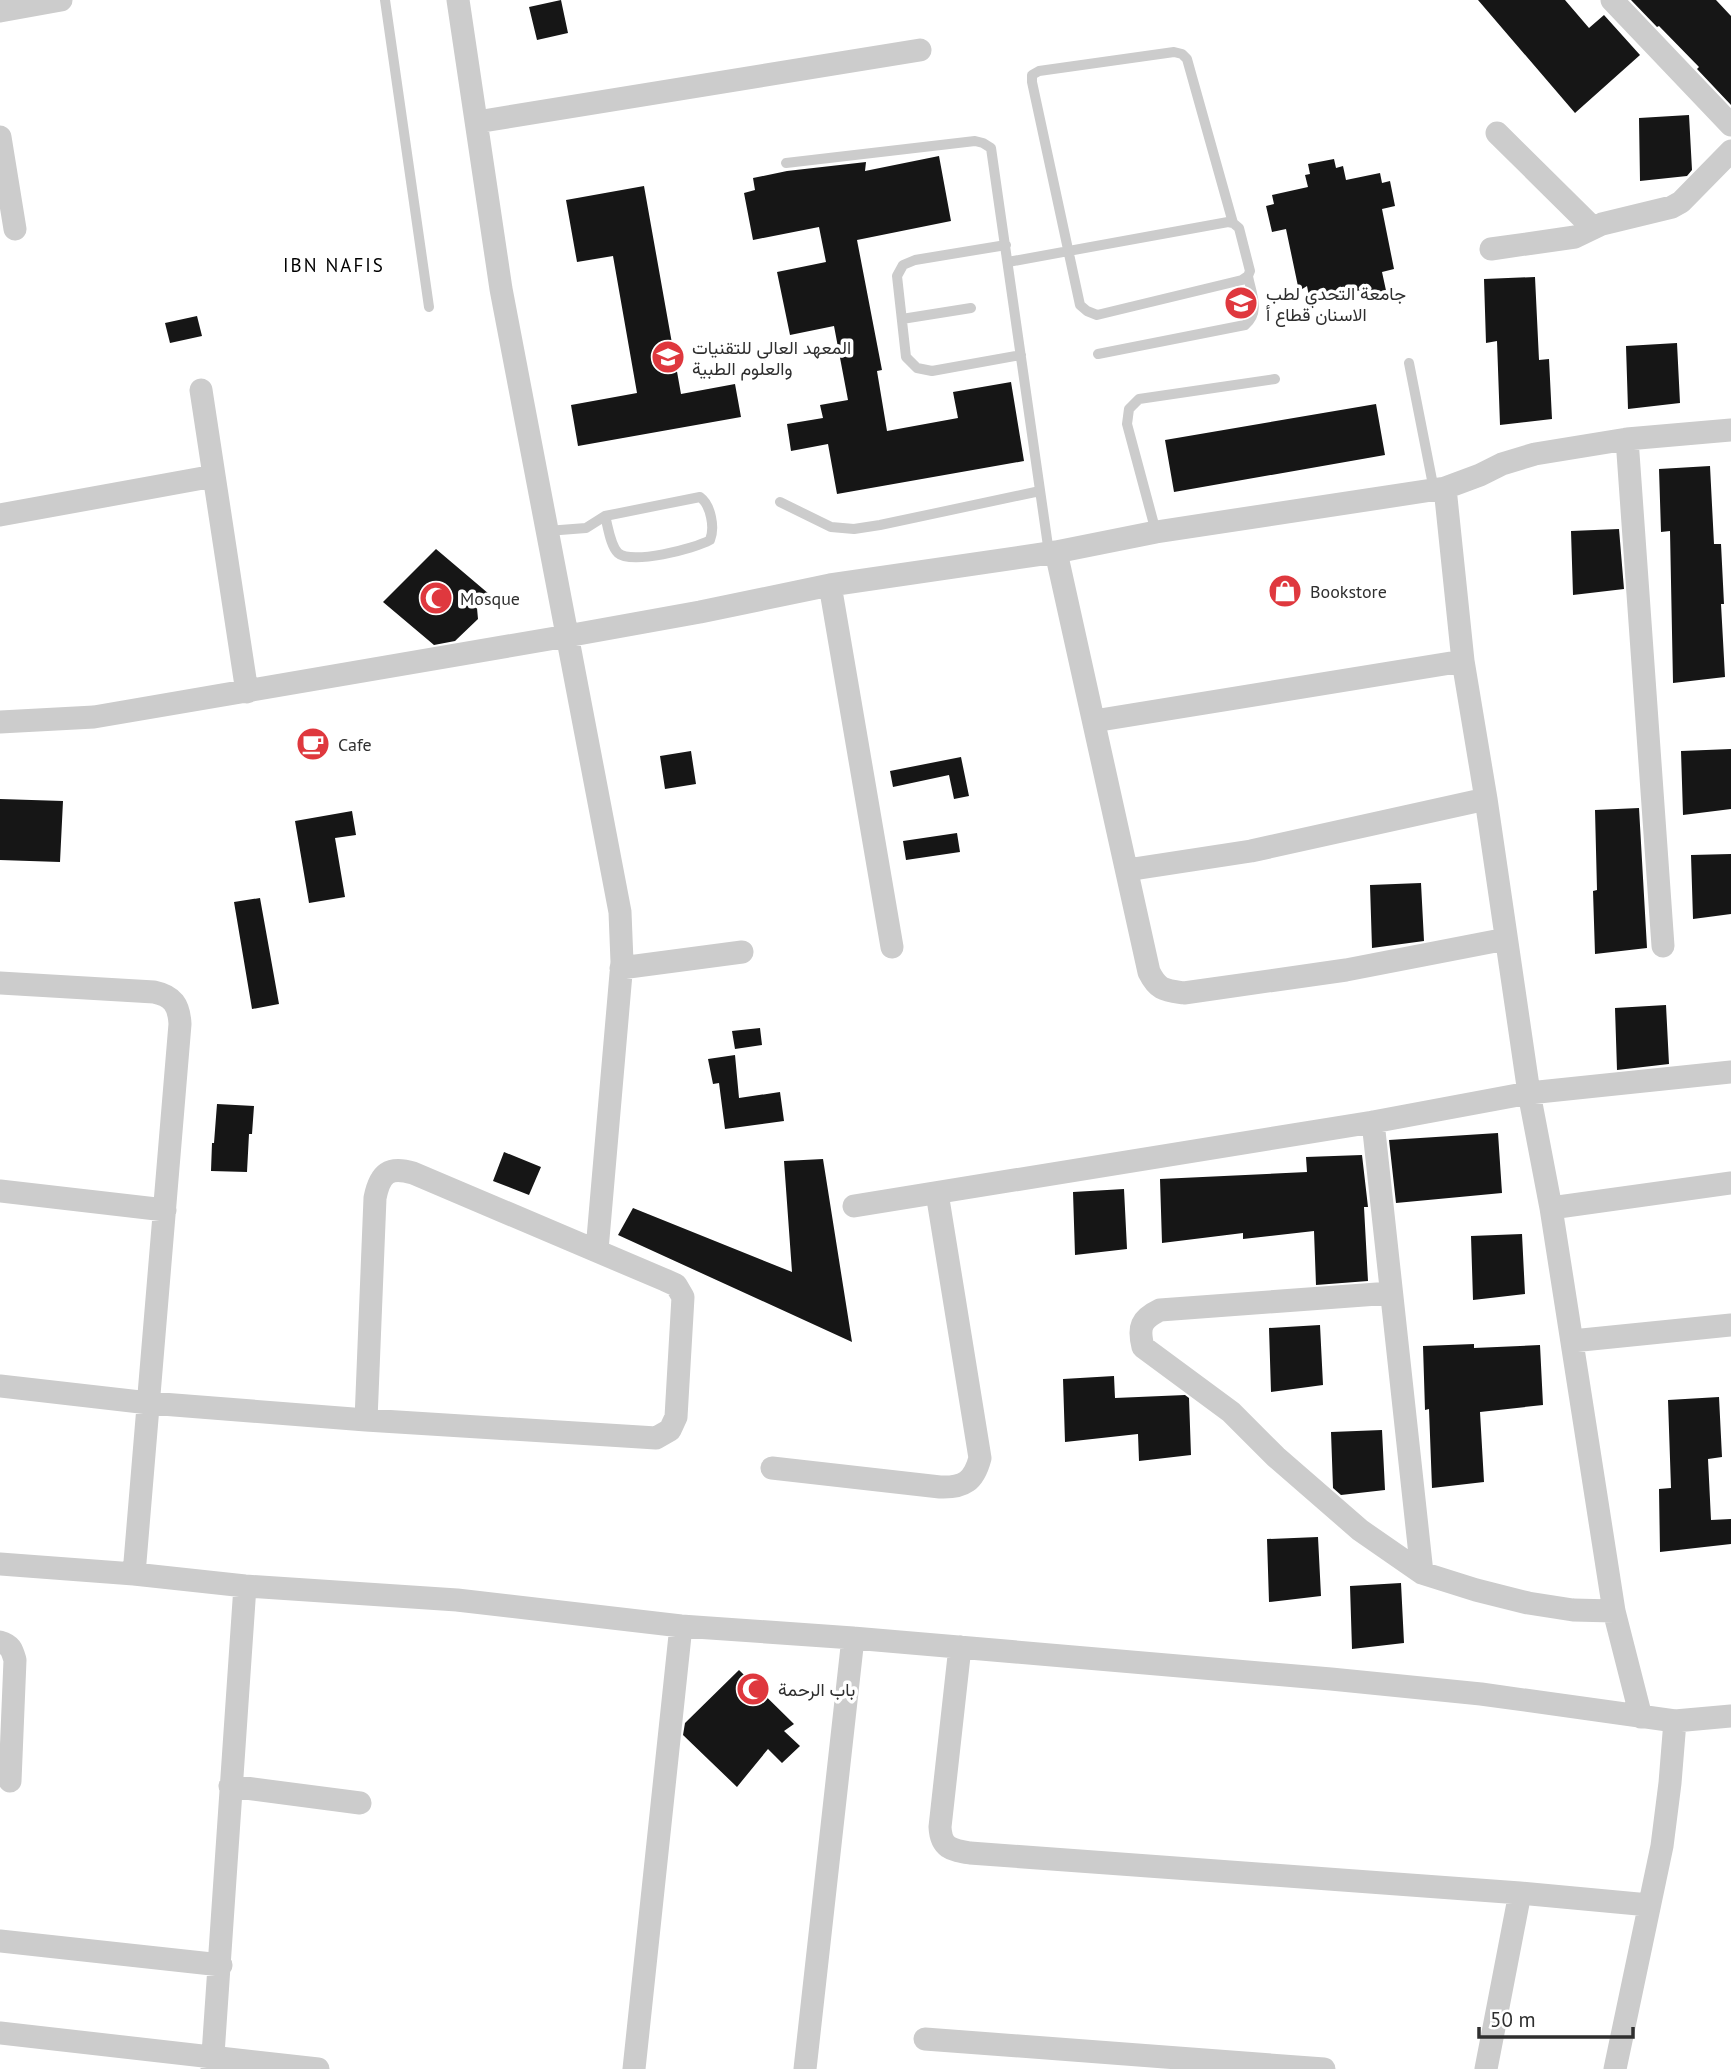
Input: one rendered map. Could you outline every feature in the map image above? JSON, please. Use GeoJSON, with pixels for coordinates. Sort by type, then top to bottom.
{"type":"FeatureCollection","features":[{"type":"Feature","properties":{"kind":"street"},"geometry":{"type":"LineString","coordinates":[[0,11],[61,0]]}},
{"type":"Feature","properties":{"kind":"street"},"geometry":{"type":"LineString","coordinates":[[458,0],[501,289],[620,912],[621,968],[597,1250]]}},
{"type":"Feature","properties":{"kind":"street"},"geometry":{"type":"LineString","coordinates":[[1612,0],[1731,125]]}},
{"type":"Feature","properties":{"kind":"street"},"geometry":{"type":"LineString","coordinates":[[477,122],[920,50]]}},
{"type":"Feature","properties":{"kind":"street"},"geometry":{"type":"LineString","coordinates":[[1497,133],[1592,227]]}},
{"type":"Feature","properties":{"kind":"street"},"geometry":{"type":"LineString","coordinates":[[0,137],[15,229]]}},
{"type":"Feature","properties":{"kind":"street"},"geometry":{"type":"LineString","coordinates":[[1491,249],[1568,239],[1581,235],[1592,227],[1672,207],[1681,202],[1731,150]]}},
{"type":"Feature","properties":{"kind":"street"},"geometry":{"type":"LineString","coordinates":[[201,390],[247,691]]}},
{"type":"Feature","properties":{"kind":"street"},"geometry":{"type":"LineString","coordinates":[[6,726],[94,716],[247,691],[700,612],[830,585],[1053,553],[1156,532],[1440,489],[1521,457],[1626,439],[1731,430]]}},
{"type":"Feature","properties":{"kind":"street"},"geometry":{"type":"LineString","coordinates":[[1626,439],[1663,946]]}},
{"type":"Feature","properties":{"kind":"street"},"geometry":{"type":"LineString","coordinates":[[0,515],[214,476]]}},
{"type":"Feature","properties":{"kind":"street"},"geometry":{"type":"LineString","coordinates":[[1440,489],[1463,661],[1529,1093],[1551,1208],[1614,1611],[1641,1717]]}},
{"type":"Feature","properties":{"kind":"street"},"geometry":{"type":"LineString","coordinates":[[1053,553],[1094,721],[1149,972],[1155,984],[1184,993],[1346,970],[1506,939]]}},
{"type":"Feature","properties":{"kind":"street"},"geometry":{"type":"LineString","coordinates":[[830,585],[892,947]]}},
{"type":"Feature","properties":{"kind":"street"},"geometry":{"type":"LineString","coordinates":[[1094,721],[1463,661]]}},
{"type":"Feature","properties":{"kind":"street"},"geometry":{"type":"LineString","coordinates":[[1127,870],[1251,851],[1486,799]]}},
{"type":"Feature","properties":{"kind":"street"},"geometry":{"type":"LineString","coordinates":[[621,968],[742,952]]}},
{"type":"Feature","properties":{"kind":"street"},"geometry":{"type":"LineString","coordinates":[[0,983],[154,992],[174,1000],[179,1012],[134,1574]]}},
{"type":"Feature","properties":{"kind":"street"},"geometry":{"type":"LineString","coordinates":[[854,1206],[1373,1122],[1529,1093],[1731,1072]]}},
{"type":"Feature","properties":{"kind":"street"},"geometry":{"type":"LineString","coordinates":[[1373,1122],[1422,1573]]}},
{"type":"Feature","properties":{"kind":"street"},"geometry":{"type":"LineString","coordinates":[[0,1386],[149,1403],[366,1420],[656,1438],[673,1426],[676,1417],[683,1310],[681,1291],[676,1285],[597,1250],[413,1173],[400,1169],[392,1170],[378,1185],[375,1198],[366,1420]]}},
{"type":"Feature","properties":{"kind":"street"},"geometry":{"type":"LineString","coordinates":[[1551,1208],[1731,1183]]}},
{"type":"Feature","properties":{"kind":"street"},"geometry":{"type":"LineString","coordinates":[[0,1191],[165,1210]]}},
{"type":"Feature","properties":{"kind":"street"},"geometry":{"type":"LineString","coordinates":[[772,1468],[940,1487],[962,1486],[977,1468],[980,1458],[937,1193]]}},
{"type":"Feature","properties":{"kind":"street"},"geometry":{"type":"LineString","coordinates":[[1391,1293],[1160,1311],[1149,1315],[1142,1324],[1140,1335],[1143,1347],[1231,1412],[1276,1457],[1360,1530],[1422,1573],[1528,1603],[1573,1610],[1614,1611]]}},
{"type":"Feature","properties":{"kind":"street"},"geometry":{"type":"LineString","coordinates":[[1572,1341],[1731,1325]]}},
{"type":"Feature","properties":{"kind":"street"},"geometry":{"type":"LineString","coordinates":[[0,1564],[245,1586],[457,1600],[681,1626],[853,1638],[1481,1693],[1675,1721],[1731,1716]]}},
{"type":"Feature","properties":{"kind":"street"},"geometry":{"type":"LineString","coordinates":[[213,2063],[245,1586]]}},
{"type":"Feature","properties":{"kind":"street"},"geometry":{"type":"LineString","coordinates":[[634,2069],[681,1626]]}},
{"type":"Feature","properties":{"kind":"street"},"geometry":{"type":"LineString","coordinates":[[805,2069],[853,1638]]}},
{"type":"Feature","properties":{"kind":"street"},"geometry":{"type":"LineString","coordinates":[[0,1642],[12,1649],[15,1660],[10,1781]]}},
{"type":"Feature","properties":{"kind":"street"},"geometry":{"type":"LineString","coordinates":[[960,1647],[940,1827],[941,1837],[952,1849],[970,1853],[1650,1905]]}},
{"type":"Feature","properties":{"kind":"street"},"geometry":{"type":"LineString","coordinates":[[1615,2069],[1661,1846],[1675,1721]]}},
{"type":"Feature","properties":{"kind":"street"},"geometry":{"type":"LineString","coordinates":[[230,1786],[360,1802]]}},
{"type":"Feature","properties":{"kind":"street"},"geometry":{"type":"LineString","coordinates":[[1486,2069],[1520,1893]]}},
{"type":"Feature","properties":{"kind":"street"},"geometry":{"type":"LineString","coordinates":[[0,1941],[221,1965]]}},
{"type":"Feature","properties":{"kind":"street"},"geometry":{"type":"LineString","coordinates":[[0,2033],[213,2063],[318,2069]]}},
{"type":"Feature","properties":{"kind":"street"},"geometry":{"type":"LineString","coordinates":[[925,2039],[1324,2069]]}},
{"type":"Feature","properties":{"kind":"lane"},"geometry":{"type":"LineString","coordinates":[[385,0],[429,307]]}},
{"type":"Feature","properties":{"kind":"lane"},"geometry":{"type":"LineString","coordinates":[[1098,354],[1245,325],[1251,320],[1255,310],[1248,276],[1250,271],[1238,228],[1233,223],[1187,59],[1182,54],[1174,52],[1039,71],[1032,75],[1032,82],[1080,305],[1097,315],[1242,280],[1248,276]]}},
{"type":"Feature","properties":{"kind":"lane"},"geometry":{"type":"LineString","coordinates":[[786,163],[975,141],[991,148],[1040,491],[1053,553]]}},
{"type":"Feature","properties":{"kind":"lane"},"geometry":{"type":"LineString","coordinates":[[1008,262],[1233,223]]}},
{"type":"Feature","properties":{"kind":"lane"},"geometry":{"type":"LineString","coordinates":[[1006,245],[915,260],[903,265],[897,276],[906,357],[917,368],[932,371],[1021,355]]}},
{"type":"Feature","properties":{"kind":"lane"},"geometry":{"type":"LineString","coordinates":[[902,319],[971,308]]}},
{"type":"Feature","properties":{"kind":"lane"},"geometry":{"type":"LineString","coordinates":[[1409,363],[1440,489]]}},
{"type":"Feature","properties":{"kind":"lane"},"geometry":{"type":"LineString","coordinates":[[1156,532],[1127,424],[1129,409],[1139,399],[1275,379]]}},
{"type":"Feature","properties":{"kind":"lane"},"geometry":{"type":"LineString","coordinates":[[780,502],[831,527],[854,528],[880,525],[1040,491]]}},
{"type":"Feature","properties":{"kind":"lane"},"geometry":{"type":"LineString","coordinates":[[547,531],[586,528],[605,516],[700,497],[709,511],[713,534],[710,540],[690,548],[651,556],[625,556],[619,554],[615,548],[605,516]]}},
{"type":"Feature","properties":{"kind":"building"},"geometry":{"type":"Polygon","coordinates":[[[561,0],[568,33],[537,40],[529,7],[561,0]]]}},
{"type":"Feature","properties":{"kind":"building"},"geometry":{"type":"Polygon","coordinates":[[[1478,0],[1565,0],[1589,28],[1604,15],[1640,55],[1575,113],[1478,0]]]}},
{"type":"Feature","properties":{"kind":"building"},"geometry":{"type":"Polygon","coordinates":[[[1631,0],[1716,0],[1731,16],[1731,105],[1697,69],[1699,67],[1631,0]]]}},
{"type":"Feature","properties":{"kind":"building"},"geometry":{"type":"Polygon","coordinates":[[[1689,115],[1692,170],[1687,176],[1640,181],[1639,118],[1689,115]]]}},
{"type":"Feature","properties":{"kind":"building"},"geometry":{"type":"Polygon","coordinates":[[[939,156],[951,221],[857,240],[882,370],[877,371],[887,431],[958,418],[953,392],[1011,382],[1024,461],[837,494],[828,444],[791,451],[787,424],[823,418],[820,405],[848,400],[834,326],[790,335],[777,272],[826,262],[819,227],[753,240],[744,193],[755,190],[753,178],[787,171],[866,162],[865,171],[939,156]]]}},
{"type":"Feature","properties":{"kind":"building"},"geometry":{"type":"Polygon","coordinates":[[[1334,159],[1336,168],[1343,166],[1346,180],[1380,173],[1382,183],[1390,181],[1395,206],[1382,209],[1394,269],[1382,272],[1387,295],[1369,299],[1366,289],[1310,301],[1307,286],[1299,291],[1286,229],[1272,232],[1266,206],[1274,204],[1272,195],[1308,187],[1305,175],[1310,174],[1308,164],[1334,159]]]}},
{"type":"Feature","properties":{"kind":"building"},"geometry":{"type":"Polygon","coordinates":[[[644,186],[681,394],[735,384],[741,417],[578,446],[571,405],[637,393],[613,256],[577,262],[566,200],[644,186]]]}},
{"type":"Feature","properties":{"kind":"building"},"geometry":{"type":"Polygon","coordinates":[[[1535,277],[1539,360],[1549,359],[1552,419],[1500,425],[1497,341],[1486,343],[1484,279],[1535,277]]]}},
{"type":"Feature","properties":{"kind":"building"},"geometry":{"type":"Polygon","coordinates":[[[197,316],[202,336],[170,343],[165,323],[197,316]]]}},
{"type":"Feature","properties":{"kind":"building"},"geometry":{"type":"Polygon","coordinates":[[[1677,343],[1680,403],[1628,409],[1626,346],[1677,343]]]}},
{"type":"Feature","properties":{"kind":"building"},"geometry":{"type":"Polygon","coordinates":[[[1376,404],[1385,455],[1174,492],[1165,440],[1376,404]]]}},
{"type":"Feature","properties":{"kind":"building"},"geometry":{"type":"Polygon","coordinates":[[[1710,466],[1714,544],[1721,544],[1725,677],[1673,683],[1670,531],[1661,532],[1659,469],[1710,466]]]}},
{"type":"Feature","properties":{"kind":"building"},"geometry":{"type":"Polygon","coordinates":[[[1619,529],[1624,589],[1573,595],[1571,531],[1619,529]]]}},
{"type":"Feature","properties":{"kind":"building","name":"Mosque"},"geometry":{"type":"Polygon","coordinates":[[[436,549],[489,594],[477,608],[478,619],[455,641],[434,645],[383,602],[436,549]]]}},
{"type":"Feature","properties":{"kind":"building"},"geometry":{"type":"Polygon","coordinates":[[[1731,749],[1731,809],[1683,815],[1681,751],[1731,749]]]}},
{"type":"Feature","properties":{"kind":"building"},"geometry":{"type":"Polygon","coordinates":[[[691,751],[696,784],[665,789],[660,756],[691,751]]]}},
{"type":"Feature","properties":{"kind":"building"},"geometry":{"type":"Polygon","coordinates":[[[961,757],[969,796],[954,799],[949,775],[893,787],[890,771],[961,757]]]}},
{"type":"Feature","properties":{"kind":"building"},"geometry":{"type":"Polygon","coordinates":[[[0,799],[63,801],[60,862],[0,860],[0,799]]]}},
{"type":"Feature","properties":{"kind":"building"},"geometry":{"type":"Polygon","coordinates":[[[1639,808],[1647,948],[1595,954],[1595,810],[1639,808]]]}},
{"type":"Feature","properties":{"kind":"building"},"geometry":{"type":"Polygon","coordinates":[[[352,811],[356,835],[335,838],[345,897],[309,903],[295,821],[352,811]]]}},
{"type":"Feature","properties":{"kind":"building"},"geometry":{"type":"Polygon","coordinates":[[[957,833],[960,852],[906,860],[903,841],[957,833]]]}},
{"type":"Feature","properties":{"kind":"building"},"geometry":{"type":"Polygon","coordinates":[[[1731,854],[1731,914],[1693,919],[1691,855],[1731,854]]]}},
{"type":"Feature","properties":{"kind":"building"},"geometry":{"type":"Polygon","coordinates":[[[1421,883],[1424,941],[1372,948],[1370,885],[1421,883]]]}},
{"type":"Feature","properties":{"kind":"building"},"geometry":{"type":"Polygon","coordinates":[[[260,898],[279,1004],[252,1009],[234,902],[260,898]]]}},
{"type":"Feature","properties":{"kind":"building"},"geometry":{"type":"Polygon","coordinates":[[[1666,1005],[1669,1064],[1617,1070],[1615,1008],[1666,1005]]]}},
{"type":"Feature","properties":{"kind":"building"},"geometry":{"type":"Polygon","coordinates":[[[760,1028],[762,1045],[735,1049],[732,1031],[760,1028]]]}},
{"type":"Feature","properties":{"kind":"building"},"geometry":{"type":"Polygon","coordinates":[[[735,1055],[739,1098],[780,1092],[784,1121],[725,1129],[719,1083],[713,1084],[708,1059],[735,1055]]]}},
{"type":"Feature","properties":{"kind":"building"},"geometry":{"type":"Polygon","coordinates":[[[217,1104],[254,1106],[247,1172],[211,1171],[217,1104]]]}},
{"type":"Feature","properties":{"kind":"building"},"geometry":{"type":"Polygon","coordinates":[[[1498,1133],[1502,1193],[1396,1203],[1389,1140],[1498,1133]]]}},
{"type":"Feature","properties":{"kind":"building"},"geometry":{"type":"Polygon","coordinates":[[[504,1152],[541,1167],[529,1195],[493,1181],[504,1152]]]}},
{"type":"Feature","properties":{"kind":"building"},"geometry":{"type":"Polygon","coordinates":[[[1362,1155],[1368,1207],[1364,1207],[1368,1281],[1316,1285],[1314,1231],[1243,1239],[1243,1233],[1162,1243],[1160,1179],[1307,1172],[1306,1157],[1362,1155]]]}},
{"type":"Feature","properties":{"kind":"building"},"geometry":{"type":"Polygon","coordinates":[[[823,1159],[852,1342],[618,1235],[633,1208],[792,1272],[784,1161],[823,1159]]]}},
{"type":"Feature","properties":{"kind":"building"},"geometry":{"type":"Polygon","coordinates":[[[1124,1189],[1127,1249],[1075,1255],[1073,1192],[1124,1189]]]}},
{"type":"Feature","properties":{"kind":"building"},"geometry":{"type":"Polygon","coordinates":[[[1522,1234],[1525,1294],[1473,1300],[1471,1236],[1522,1234]]]}},
{"type":"Feature","properties":{"kind":"building"},"geometry":{"type":"Polygon","coordinates":[[[1320,1325],[1323,1385],[1271,1392],[1269,1328],[1320,1325]]]}},
{"type":"Feature","properties":{"kind":"building"},"geometry":{"type":"Polygon","coordinates":[[[1474,1344],[1474,1348],[1540,1345],[1543,1405],[1480,1412],[1484,1482],[1432,1488],[1423,1346],[1474,1344]]]}},
{"type":"Feature","properties":{"kind":"building"},"geometry":{"type":"Polygon","coordinates":[[[1114,1376],[1115,1398],[1185,1395],[1189,1398],[1191,1455],[1139,1461],[1138,1434],[1065,1442],[1063,1379],[1114,1376]]]}},
{"type":"Feature","properties":{"kind":"building"},"geometry":{"type":"Polygon","coordinates":[[[1719,1397],[1722,1457],[1708,1459],[1711,1520],[1731,1519],[1731,1544],[1660,1552],[1659,1489],[1671,1488],[1668,1400],[1719,1397]]]}},
{"type":"Feature","properties":{"kind":"building"},"geometry":{"type":"Polygon","coordinates":[[[1382,1430],[1385,1490],[1341,1495],[1333,1488],[1331,1432],[1382,1430]]]}},
{"type":"Feature","properties":{"kind":"building"},"geometry":{"type":"Polygon","coordinates":[[[1318,1537],[1321,1596],[1269,1602],[1267,1539],[1318,1537]]]}},
{"type":"Feature","properties":{"kind":"building"},"geometry":{"type":"Polygon","coordinates":[[[1401,1583],[1404,1643],[1352,1649],[1350,1586],[1401,1583]]]}},
{"type":"Feature","properties":{"kind":"building"},"geometry":{"type":"Polygon","coordinates":[[[739,1670],[794,1724],[784,1731],[800,1746],[782,1763],[768,1749],[737,1787],[683,1735],[685,1723],[739,1670]]]}},
{"type":"Feature","properties":{"kind":"place","name":"جامعة التحدي لطب الاسنان قطاع أ"},"geometry":{"type":"Point","coordinates":[1241,303]}},
{"type":"Feature","properties":{"kind":"place","name":"المعهد العالي للتقنيات والعلوم الطبية"},"geometry":{"type":"Point","coordinates":[668,357]}},
{"type":"Feature","properties":{"kind":"place","name":"Bookstore"},"geometry":{"type":"Point","coordinates":[1285,591]}},
{"type":"Feature","properties":{"kind":"place","name":"Mosque"},"geometry":{"type":"Point","coordinates":[436,598]}},
{"type":"Feature","properties":{"kind":"place","name":"Cafe"},"geometry":{"type":"Point","coordinates":[313,744]}},
{"type":"Feature","properties":{"kind":"place","name":"باب الرحمة"},"geometry":{"type":"Point","coordinates":[753,1689]}},
{"type":"Feature","properties":{"kind":"district","name":"IBN NAFIS"},"geometry":{"type":"Point","coordinates":[334,265]}}]}
